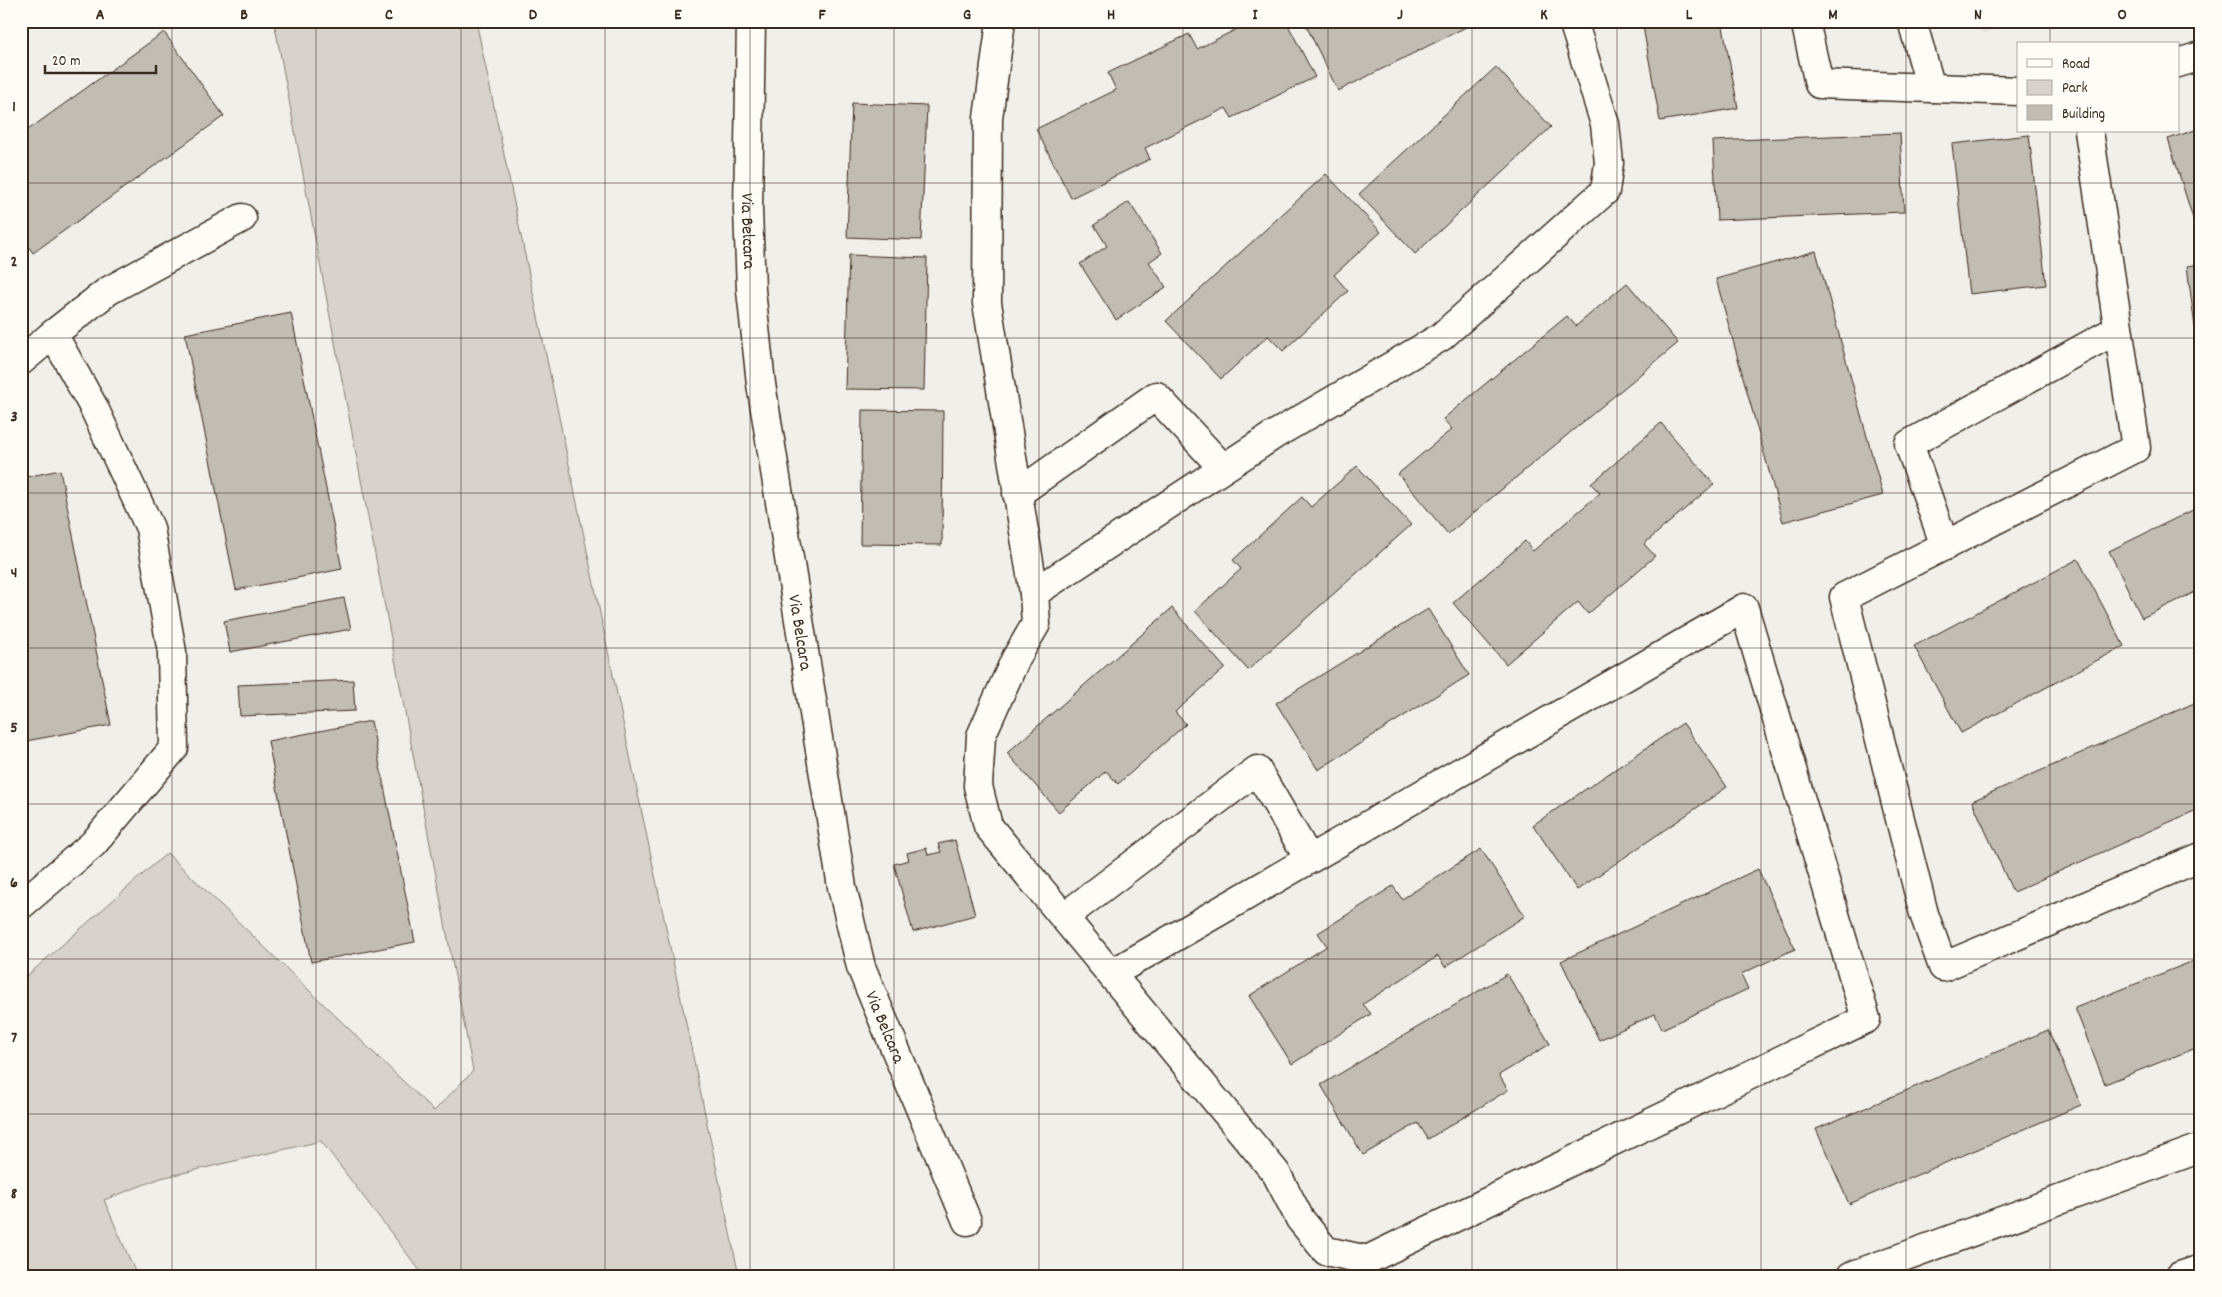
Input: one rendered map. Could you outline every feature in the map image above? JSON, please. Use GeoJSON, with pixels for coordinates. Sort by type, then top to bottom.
{"type":"FeatureCollection","features":[{"type":"Feature","properties":{"kind":"street","name":"Via Belcara"},"geometry":{"type":"LineString","coordinates":[[751,21],[748,210],[751,290],[760,374],[842,887],[861,967],[967,1221]]}},
{"type":"Feature","properties":{"kind":"street"},"geometry":{"type":"LineString","coordinates":[[1001,21],[988,118],[987,303],[1034,593],[1036,624],[1016,658],[981,736],[978,786],[988,826],[1276,1174],[1300,1219],[1326,1251],[1366,1260],[1866,1019],[1744,608],[1111,974]]}},
{"type":"Feature","properties":{"kind":"street"},"geometry":{"type":"LineString","coordinates":[[1034,593],[1274,435],[1441,337],[1605,191],[1609,163],[1605,124],[1573,21]]}},
{"type":"Feature","properties":{"kind":"street"},"geometry":{"type":"LineString","coordinates":[[1805,21],[1819,84],[2017,91]]}},
{"type":"Feature","properties":{"kind":"street"},"geometry":{"type":"LineString","coordinates":[[1912,21],[1931,88]]}},
{"type":"Feature","properties":{"kind":"street"},"geometry":{"type":"LineString","coordinates":[[2180,62],[2201,56]]}},
{"type":"Feature","properties":{"kind":"street"},"geometry":{"type":"LineString","coordinates":[[2089,132],[2136,448],[1844,597],[1924,914],[1943,967],[2201,857]]}},
{"type":"Feature","properties":{"kind":"street"},"geometry":{"type":"LineString","coordinates":[[21,361],[108,291],[242,218]]}},
{"type":"Feature","properties":{"kind":"street"},"geometry":{"type":"LineString","coordinates":[[1945,546],[1908,444],[2118,330]]}},
{"type":"Feature","properties":{"kind":"street"},"geometry":{"type":"LineString","coordinates":[[21,905],[92,844],[174,748],[172,652],[150,528],[93,406],[53,334]]}},
{"type":"Feature","properties":{"kind":"street"},"geometry":{"type":"LineString","coordinates":[[1018,494],[1156,396],[1223,468]]}},
{"type":"Feature","properties":{"kind":"street"},"geometry":{"type":"LineString","coordinates":[[1064,917],[1257,770],[1309,859]]}},
{"type":"Feature","properties":{"kind":"street"},"geometry":{"type":"LineString","coordinates":[[1851,1276],[2201,1148]]}},
{"type":"Feature","properties":{"kind":"street"},"geometry":{"type":"LineString","coordinates":[[2180,1276],[2201,1268]]}},
{"type":"Feature","properties":{"kind":"shaded area"},"geometry":{"type":"Polygon","coordinates":[[[1979,21],[2025,21],[1982,33],[1979,21]]]}},
{"type":"Feature","properties":{"kind":"green space"},"geometry":{"type":"Polygon","coordinates":[[[274,21],[476,21],[739,1276],[424,1276],[321,1141],[161,1178],[104,1200],[137,1276],[21,1276],[21,981],[167,853],[434,1111],[473,1071],[274,21]]]}},
{"type":"Feature","properties":{"kind":"building"},"geometry":{"type":"Polygon","coordinates":[[[1253,21],[1286,21],[1315,77],[1232,118],[1226,108],[1145,148],[1150,159],[1071,198],[1036,129],[1116,90],[1108,73],[1189,34],[1197,49],[1253,21]]]}},
{"type":"Feature","properties":{"kind":"building"},"geometry":{"type":"Polygon","coordinates":[[[1304,21],[1478,21],[1338,91],[1304,21]]]}},
{"type":"Feature","properties":{"kind":"building"},"geometry":{"type":"Polygon","coordinates":[[[1642,21],[1722,21],[1738,108],[1660,121],[1642,21]]]}},
{"type":"Feature","properties":{"kind":"building"},"geometry":{"type":"Polygon","coordinates":[[[164,32],[224,116],[33,253],[21,236],[21,135],[164,32]]]}},
{"type":"Feature","properties":{"kind":"building"},"geometry":{"type":"Polygon","coordinates":[[[1496,67],[1551,127],[1415,254],[1359,194],[1496,67]]]}},
{"type":"Feature","properties":{"kind":"building"},"geometry":{"type":"Polygon","coordinates":[[[852,103],[927,106],[921,240],[847,237],[852,103]]]}},
{"type":"Feature","properties":{"kind":"building"},"geometry":{"type":"Polygon","coordinates":[[[2201,128],[2201,229],[2197,231],[2168,139],[2201,128]]]}},
{"type":"Feature","properties":{"kind":"building"},"geometry":{"type":"Polygon","coordinates":[[[1900,133],[1904,212],[1717,220],[1713,141],[1900,133]]]}},
{"type":"Feature","properties":{"kind":"building"},"geometry":{"type":"Polygon","coordinates":[[[2029,135],[2046,285],[1969,294],[1952,144],[2029,135]]]}},
{"type":"Feature","properties":{"kind":"building"},"geometry":{"type":"Polygon","coordinates":[[[1326,174],[1381,232],[1334,275],[1348,291],[1283,351],[1268,336],[1221,379],[1166,321],[1326,174]]]}},
{"type":"Feature","properties":{"kind":"building"},"geometry":{"type":"Polygon","coordinates":[[[1129,202],[1162,253],[1149,262],[1166,287],[1116,320],[1080,264],[1107,246],[1094,225],[1129,202]]]}},
{"type":"Feature","properties":{"kind":"building"},"geometry":{"type":"Polygon","coordinates":[[[1816,251],[1883,495],[1783,522],[1716,279],[1816,251]]]}},
{"type":"Feature","properties":{"kind":"building"},"geometry":{"type":"Polygon","coordinates":[[[849,255],[927,258],[924,390],[845,389],[849,255]]]}},
{"type":"Feature","properties":{"kind":"building"},"geometry":{"type":"Polygon","coordinates":[[[2201,264],[2201,374],[2187,266],[2201,264]]]}},
{"type":"Feature","properties":{"kind":"building"},"geometry":{"type":"Polygon","coordinates":[[[1627,283],[1678,343],[1448,534],[1398,474],[1452,429],[1443,419],[1567,316],[1576,326],[1627,283]]]}},
{"type":"Feature","properties":{"kind":"building"},"geometry":{"type":"Polygon","coordinates":[[[291,313],[342,569],[236,590],[185,334],[291,313]]]}},
{"type":"Feature","properties":{"kind":"building"},"geometry":{"type":"Polygon","coordinates":[[[862,410],[943,411],[942,545],[860,544],[862,410]]]}},
{"type":"Feature","properties":{"kind":"building"},"geometry":{"type":"Polygon","coordinates":[[[1661,423],[1714,484],[1644,544],[1655,556],[1588,614],[1578,602],[1506,664],[1453,603],[1525,541],[1533,551],[1600,493],[1591,484],[1661,423]]]}},
{"type":"Feature","properties":{"kind":"building"},"geometry":{"type":"Polygon","coordinates":[[[1357,466],[1411,525],[1248,670],[1195,611],[1241,569],[1233,560],[1302,497],[1311,507],[1357,466]]]}},
{"type":"Feature","properties":{"kind":"building"},"geometry":{"type":"Polygon","coordinates":[[[60,470],[111,725],[21,742],[21,478],[60,470]]]}},
{"type":"Feature","properties":{"kind":"building"},"geometry":{"type":"Polygon","coordinates":[[[2201,506],[2201,589],[2142,618],[2109,551],[2201,506]]]}},
{"type":"Feature","properties":{"kind":"building"},"geometry":{"type":"Polygon","coordinates":[[[2078,559],[2124,646],[1961,733],[1914,646],[2078,559]]]}},
{"type":"Feature","properties":{"kind":"building"},"geometry":{"type":"Polygon","coordinates":[[[344,598],[351,629],[230,652],[224,621],[344,598]]]}},
{"type":"Feature","properties":{"kind":"building"},"geometry":{"type":"Polygon","coordinates":[[[1172,608],[1225,668],[1175,712],[1186,724],[1118,784],[1106,771],[1059,812],[1007,753],[1172,608]]]}},
{"type":"Feature","properties":{"kind":"building"},"geometry":{"type":"Polygon","coordinates":[[[1428,609],[1469,675],[1318,770],[1276,703],[1428,609]]]}},
{"type":"Feature","properties":{"kind":"building"},"geometry":{"type":"Polygon","coordinates":[[[353,680],[355,711],[240,716],[238,685],[353,680]]]}},
{"type":"Feature","properties":{"kind":"building"},"geometry":{"type":"Polygon","coordinates":[[[2201,700],[2201,808],[2013,892],[1972,801],[2201,700]]]}},
{"type":"Feature","properties":{"kind":"building"},"geometry":{"type":"Polygon","coordinates":[[[371,721],[415,942],[311,962],[268,741],[371,721]]]}},
{"type":"Feature","properties":{"kind":"building"},"geometry":{"type":"Polygon","coordinates":[[[1683,723],[1727,787],[1577,890],[1533,825],[1683,723]]]}},
{"type":"Feature","properties":{"kind":"building"},"geometry":{"type":"Polygon","coordinates":[[[955,840],[975,915],[913,932],[894,864],[909,860],[907,853],[926,848],[928,855],[941,852],[938,844],[955,840]]]}},
{"type":"Feature","properties":{"kind":"building"},"geometry":{"type":"Polygon","coordinates":[[[1481,849],[1525,916],[1445,967],[1438,956],[1363,1004],[1371,1014],[1292,1064],[1249,996],[1327,946],[1318,933],[1393,886],[1402,899],[1481,849]]]}},
{"type":"Feature","properties":{"kind":"building"},"geometry":{"type":"Polygon","coordinates":[[[1758,869],[1795,949],[1741,974],[1748,989],[1662,1029],[1655,1014],[1599,1040],[1561,961],[1758,869]]]}},
{"type":"Feature","properties":{"kind":"building"},"geometry":{"type":"Polygon","coordinates":[[[2201,958],[2201,1046],[2105,1084],[2075,1008],[2201,958]]]}},
{"type":"Feature","properties":{"kind":"building"},"geometry":{"type":"Polygon","coordinates":[[[1507,974],[1550,1044],[1499,1075],[1508,1090],[1428,1139],[1418,1123],[1363,1155],[1321,1085],[1507,974]]]}},
{"type":"Feature","properties":{"kind":"building"},"geometry":{"type":"Polygon","coordinates":[[[2048,1030],[2081,1105],[1849,1204],[1816,1129],[2048,1030]]]}}]}
